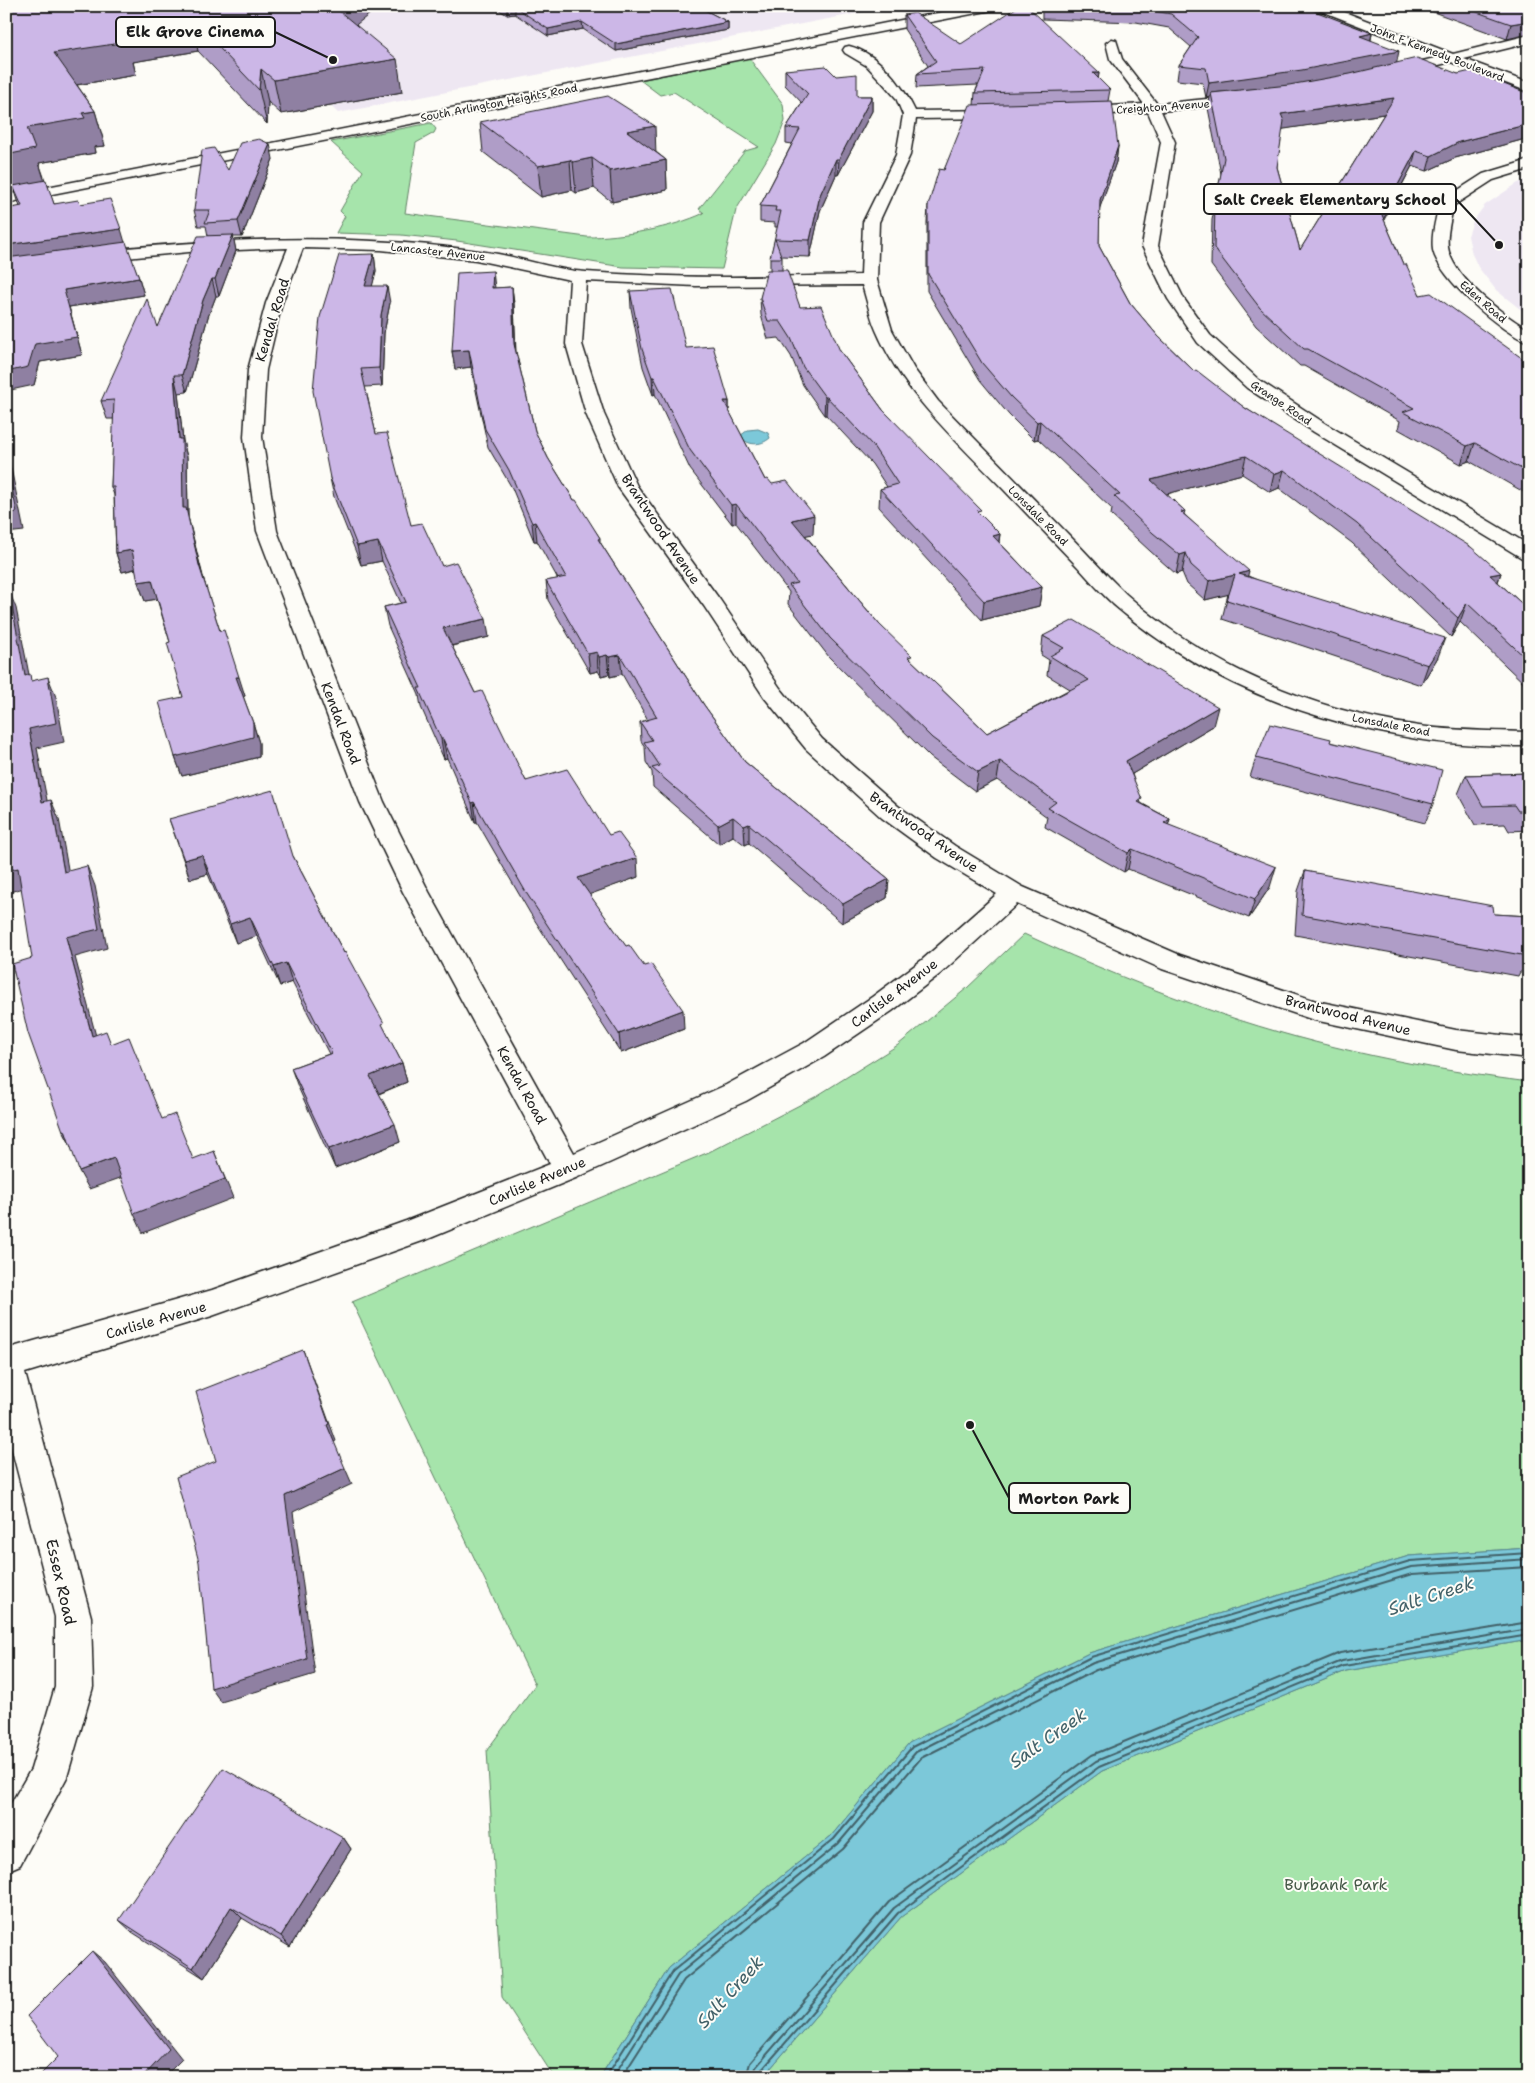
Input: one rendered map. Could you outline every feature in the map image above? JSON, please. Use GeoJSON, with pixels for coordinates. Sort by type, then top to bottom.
{"type":"FeatureCollection","features":[{"type":"Feature","properties":{"kind":"street","name":"South Arlington Heights Road"},"geometry":{"type":"LineString","coordinates":[[6,199],[992,6]]}},
{"type":"Feature","properties":{"kind":"street","name":"John F Kennedy Boulevard"},"geometry":{"type":"LineString","coordinates":[[1318,6],[1529,88]]}},
{"type":"Feature","properties":{"kind":"street"},"geometry":{"type":"LineString","coordinates":[[1383,75],[1529,39]]}},
{"type":"Feature","properties":{"kind":"street","name":"John F Kennedy Boulevard"},"geometry":{"type":"LineString","coordinates":[[1457,41],[1501,57]]}},
{"type":"Feature","properties":{"kind":"street","name":"Grange Road"},"geometry":{"type":"LineString","coordinates":[[1112,43],[1116,59],[1153,108],[1168,142],[1150,246],[1176,298],[1204,339],[1253,384],[1320,428],[1529,554]]}},
{"type":"Feature","properties":{"kind":"street"},"geometry":{"type":"LineString","coordinates":[[849,50],[871,63],[887,79],[902,97],[910,115],[1017,114]]}},
{"type":"Feature","properties":{"kind":"street","name":"South Arlington Heights Road"},"geometry":{"type":"LineString","coordinates":[[562,77],[608,68]]}},
{"type":"Feature","properties":{"kind":"street","name":"South Arlington Heights Road"},"geometry":{"type":"LineString","coordinates":[[6,188],[543,80]]}},
{"type":"Feature","properties":{"kind":"street","name":"Creighton Avenue"},"geometry":{"type":"LineString","coordinates":[[1064,113],[1153,108],[1257,97]]}},
{"type":"Feature","properties":{"kind":"street","name":"Lonsdale Road"},"geometry":{"type":"LineString","coordinates":[[910,115],[903,155],[871,222],[869,280],[884,330],[906,370],[932,405],[1119,598],[1170,639],[1222,670],[1266,691],[1323,711],[1418,732],[1470,738],[1529,739]]}},
{"type":"Feature","properties":{"kind":"street","name":"Eden Road"},"geometry":{"type":"LineString","coordinates":[[1529,164],[1488,176],[1446,204],[1441,252],[1460,282],[1479,301],[1529,337]]}},
{"type":"Feature","properties":{"kind":"street","name":"Lancaster Avenue"},"geometry":{"type":"LineString","coordinates":[[82,257],[151,249],[298,244],[367,244],[478,255],[578,276],[692,282],[869,280]]}},
{"type":"Feature","properties":{"kind":"street","name":"Kendal Road"},"geometry":{"type":"LineString","coordinates":[[298,244],[274,302],[256,370],[253,437],[267,531],[372,802],[416,892],[568,1169]]}},
{"type":"Feature","properties":{"kind":"street","name":"Brantwood Avenue"},"geometry":{"type":"LineString","coordinates":[[578,276],[574,344],[595,414],[628,487],[713,604],[772,692],[814,744],[890,812],[946,852],[1014,893],[1171,962],[1314,1010],[1456,1040],[1529,1048]]}},
{"type":"Feature","properties":{"kind":"street","name":"Carlisle Avenue"},"geometry":{"type":"LineString","coordinates":[[6,1364],[212,1304],[417,1230],[568,1169],[736,1094],[814,1050],[882,1004],[931,967],[1014,893]]}},
{"type":"Feature","properties":{"kind":"street","name":"Essex Road"},"geometry":{"type":"LineString","coordinates":[[6,1364],[73,1617],[74,1687],[48,1777],[6,1851]]}},
{"type":"Feature","properties":{"kind":"shaded area"},"geometry":{"type":"Polygon","coordinates":[[[286,6],[896,6],[338,113],[236,17],[286,6]]]}},
{"type":"Feature","properties":{"kind":"shaded area"},"geometry":{"type":"Polygon","coordinates":[[[1529,179],[1529,316],[1496,290],[1478,267],[1472,254],[1468,236],[1473,221],[1485,205],[1518,183],[1529,179]]]}},
{"type":"Feature","properties":{"kind":"green space"},"geometry":{"type":"Polygon","coordinates":[[[749,58],[783,104],[785,121],[776,144],[736,210],[722,269],[623,267],[457,241],[401,235],[336,233],[345,216],[340,211],[363,171],[331,142],[431,123],[436,129],[434,133],[416,143],[405,213],[587,237],[647,231],[704,213],[699,209],[745,151],[759,147],[674,92],[660,95],[640,80],[749,58]]]}},
{"type":"Feature","properties":{"kind":"green space"},"geometry":{"type":"Polygon","coordinates":[[[1024,934],[1146,986],[1259,1026],[1335,1047],[1412,1064],[1529,1082],[1529,1548],[1409,1556],[1089,1653],[909,1743],[831,1836],[669,1968],[600,2077],[554,2077],[502,1997],[487,1750],[535,1685],[352,1302],[709,1152],[815,1097],[898,1045],[967,988],[1024,934]]]}},
{"type":"Feature","properties":{"kind":"green space","name":"Burbank Park"},"geometry":{"type":"Polygon","coordinates":[[[1529,1640],[1529,2077],[763,2077],[901,1917],[1102,1771],[1346,1671],[1529,1640]]]}},
{"type":"Feature","properties":{"kind":"water"},"geometry":{"type":"Polygon","coordinates":[[[758,429],[768,433],[770,438],[754,444],[746,442],[740,436],[748,430],[758,429]]]}},
{"type":"Feature","properties":{"kind":"water","name":"Salt Creek"},"geometry":{"type":"Polygon","coordinates":[[[1529,1548],[1529,1640],[1346,1671],[1102,1771],[901,1917],[763,2077],[600,2077],[669,1968],[831,1836],[909,1743],[1089,1653],[1409,1556],[1529,1548]]]}},
{"type":"Feature","properties":{"kind":"building"},"geometry":{"type":"Polygon","coordinates":[[[6,6],[333,6],[397,59],[274,80],[261,69],[259,90],[191,18],[118,30],[128,42],[54,53],[95,111],[82,113],[85,118],[27,128],[35,149],[6,155],[6,6]]]}},
{"type":"Feature","properties":{"kind":"building"},"geometry":{"type":"Polygon","coordinates":[[[503,6],[697,6],[728,22],[616,44],[582,22],[548,29],[515,7],[507,8],[503,6]]]}},
{"type":"Feature","properties":{"kind":"building"},"geometry":{"type":"Polygon","coordinates":[[[1019,6],[1027,6],[1099,73],[1093,73],[1110,90],[975,93],[985,70],[917,74],[936,61],[904,15],[915,13],[961,44],[1019,6]]]}},
{"type":"Feature","properties":{"kind":"building"},"geometry":{"type":"Polygon","coordinates":[[[1073,6],[1313,6],[1312,10],[1372,33],[1360,36],[1399,51],[1302,70],[1209,83],[1206,68],[1179,65],[1198,37],[1171,14],[1138,8],[1073,6]]]}},
{"type":"Feature","properties":{"kind":"building"},"geometry":{"type":"Polygon","coordinates":[[[1460,6],[1529,6],[1529,21],[1511,24],[1460,6]]]}},
{"type":"Feature","properties":{"kind":"building"},"geometry":{"type":"Polygon","coordinates":[[[1417,58],[1458,74],[1471,71],[1529,94],[1529,124],[1459,142],[1431,156],[1416,151],[1382,215],[1403,264],[1406,264],[1420,295],[1431,293],[1526,361],[1529,360],[1529,473],[1475,443],[1467,446],[1403,412],[1414,408],[1308,349],[1304,349],[1260,308],[1214,248],[1215,204],[1224,158],[1211,93],[1289,85],[1350,74],[1417,58]],[[1394,98],[1281,114],[1284,121],[1277,167],[1300,250],[1394,98]]]}},
{"type":"Feature","properties":{"kind":"building"},"geometry":{"type":"Polygon","coordinates":[[[826,66],[836,76],[857,74],[857,96],[872,96],[839,159],[836,159],[820,195],[810,240],[775,239],[782,258],[770,258],[781,211],[775,211],[776,207],[760,206],[800,129],[786,128],[808,94],[785,70],[826,66]]]}},
{"type":"Feature","properties":{"kind":"building"},"geometry":{"type":"Polygon","coordinates":[[[608,96],[655,126],[627,131],[666,160],[610,171],[592,158],[538,166],[480,122],[608,96]]]}},
{"type":"Feature","properties":{"kind":"building"},"geometry":{"type":"Polygon","coordinates":[[[1112,101],[1118,146],[1100,200],[1099,246],[1130,303],[1158,336],[1194,371],[1196,370],[1245,408],[1471,547],[1501,573],[1490,575],[1529,610],[1529,661],[1467,603],[1458,618],[1357,524],[1284,470],[1274,474],[1246,456],[1151,480],[1185,511],[1181,512],[1249,571],[1239,574],[1445,638],[1428,665],[1227,600],[1235,575],[1209,581],[1191,565],[1186,553],[1180,555],[1153,533],[1114,496],[1120,495],[1040,421],[1037,422],[1011,397],[982,363],[928,274],[928,206],[939,169],[944,170],[970,105],[1112,101]]]}},
{"type":"Feature","properties":{"kind":"building"},"geometry":{"type":"Polygon","coordinates":[[[259,139],[270,144],[238,221],[205,223],[210,210],[194,210],[202,150],[214,148],[228,170],[240,143],[259,139]]]}},
{"type":"Feature","properties":{"kind":"building"},"geometry":{"type":"Polygon","coordinates":[[[46,180],[54,204],[78,200],[80,204],[110,199],[121,229],[6,245],[6,209],[22,206],[13,186],[46,180]]]}},
{"type":"Feature","properties":{"kind":"building"},"geometry":{"type":"Polygon","coordinates":[[[233,235],[215,279],[212,279],[203,300],[182,375],[174,375],[179,439],[182,439],[183,508],[186,508],[199,565],[220,631],[224,630],[239,677],[236,677],[253,723],[253,737],[175,757],[159,702],[183,697],[167,643],[170,642],[152,580],[138,582],[132,550],[116,553],[114,487],[111,487],[114,400],[101,401],[147,299],[158,327],[198,236],[233,235]]]}},
{"type":"Feature","properties":{"kind":"building"},"geometry":{"type":"Polygon","coordinates":[[[126,242],[139,278],[64,290],[77,337],[35,344],[28,367],[6,372],[6,258],[126,242]]]}},
{"type":"Feature","properties":{"kind":"building"},"geometry":{"type":"Polygon","coordinates":[[[374,254],[365,286],[387,286],[381,315],[379,368],[361,369],[376,434],[387,433],[411,525],[422,523],[442,566],[456,562],[486,619],[443,628],[475,693],[482,691],[526,781],[567,769],[609,835],[618,832],[637,858],[578,878],[626,946],[629,945],[644,966],[651,964],[683,1010],[619,1034],[527,894],[474,802],[472,803],[418,688],[421,688],[384,607],[406,602],[378,542],[357,546],[330,478],[313,391],[320,317],[339,255],[374,254]]]}},
{"type":"Feature","properties":{"kind":"building"},"geometry":{"type":"Polygon","coordinates":[[[767,270],[787,270],[800,307],[821,306],[840,351],[883,410],[981,510],[977,511],[1000,534],[993,536],[1042,587],[984,601],[880,489],[898,484],[873,446],[825,397],[803,367],[791,338],[780,321],[768,321],[760,298],[767,270]]]}},
{"type":"Feature","properties":{"kind":"building"},"geometry":{"type":"Polygon","coordinates":[[[493,271],[492,288],[512,287],[514,344],[535,431],[548,458],[704,705],[745,762],[889,879],[843,904],[749,824],[744,826],[733,817],[718,825],[652,768],[660,766],[644,742],[652,740],[640,722],[657,717],[620,655],[599,657],[597,652],[588,654],[546,581],[566,577],[535,522],[532,523],[509,470],[485,429],[469,350],[452,351],[457,273],[493,271]]]}},
{"type":"Feature","properties":{"kind":"building"},"geometry":{"type":"Polygon","coordinates":[[[672,289],[686,348],[713,346],[729,401],[724,401],[765,480],[768,479],[772,484],[787,481],[814,515],[792,520],[879,624],[912,656],[908,657],[987,733],[1089,680],[1050,656],[1064,648],[1043,636],[1074,620],[1218,707],[1126,761],[1142,799],[1138,802],[1170,819],[1164,823],[1276,867],[1255,899],[1132,849],[1128,853],[1048,808],[1056,802],[1000,761],[978,772],[932,738],[830,638],[789,585],[797,583],[736,504],[731,505],[690,450],[654,377],[652,377],[642,349],[630,291],[672,289]]]}},
{"type":"Feature","properties":{"kind":"building"},"geometry":{"type":"Polygon","coordinates":[[[6,460],[17,512],[6,514],[6,460]]]}},
{"type":"Feature","properties":{"kind":"building"},"geometry":{"type":"Polygon","coordinates":[[[9,589],[25,676],[30,674],[31,681],[48,677],[56,723],[29,729],[42,802],[51,800],[64,872],[87,866],[99,929],[66,937],[92,1036],[106,1031],[111,1044],[129,1037],[162,1119],[175,1114],[193,1159],[214,1151],[225,1179],[134,1214],[114,1158],[79,1171],[28,1033],[12,964],[32,958],[18,868],[6,871],[6,590],[9,589]]]}},
{"type":"Feature","properties":{"kind":"building"},"geometry":{"type":"Polygon","coordinates":[[[1270,724],[1331,739],[1330,742],[1442,770],[1433,804],[1256,758],[1270,724]]]}},
{"type":"Feature","properties":{"kind":"building"},"geometry":{"type":"Polygon","coordinates":[[[1529,773],[1529,811],[1518,811],[1514,805],[1483,806],[1466,775],[1529,773]]]}},
{"type":"Feature","properties":{"kind":"building"},"geometry":{"type":"Polygon","coordinates":[[[273,790],[293,856],[344,953],[384,1023],[382,1024],[402,1063],[370,1076],[395,1124],[329,1149],[291,1068],[332,1053],[286,963],[274,967],[250,917],[230,924],[202,855],[184,860],[169,819],[273,790]]]}},
{"type":"Feature","properties":{"kind":"building"},"geometry":{"type":"Polygon","coordinates":[[[1305,871],[1493,906],[1494,914],[1529,916],[1529,952],[1527,952],[1527,956],[1302,915],[1305,871]]]}},
{"type":"Feature","properties":{"kind":"building"},"geometry":{"type":"Polygon","coordinates":[[[303,1350],[329,1424],[327,1425],[345,1468],[285,1496],[307,1659],[211,1688],[199,1562],[176,1477],[216,1461],[196,1392],[303,1350]]]}},
{"type":"Feature","properties":{"kind":"building"},"geometry":{"type":"Polygon","coordinates":[[[223,1768],[343,1837],[281,1936],[231,1907],[193,1968],[119,1920],[223,1768]]]}},
{"type":"Feature","properties":{"kind":"building"},"geometry":{"type":"Polygon","coordinates":[[[92,1951],[169,2049],[143,2077],[38,2077],[58,2057],[27,2016],[92,1951]]]}},
{"type":"Feature","properties":{"kind":"place","name":"Elk Grove Cinema"},"geometry":{"type":"Point","coordinates":[333,60]}},
{"type":"Feature","properties":{"kind":"place","name":"Salt Creek Elementary School"},"geometry":{"type":"Point","coordinates":[1499,245]}},
{"type":"Feature","properties":{"kind":"place","name":"Morton Park"},"geometry":{"type":"Point","coordinates":[970,1425]}}]}
